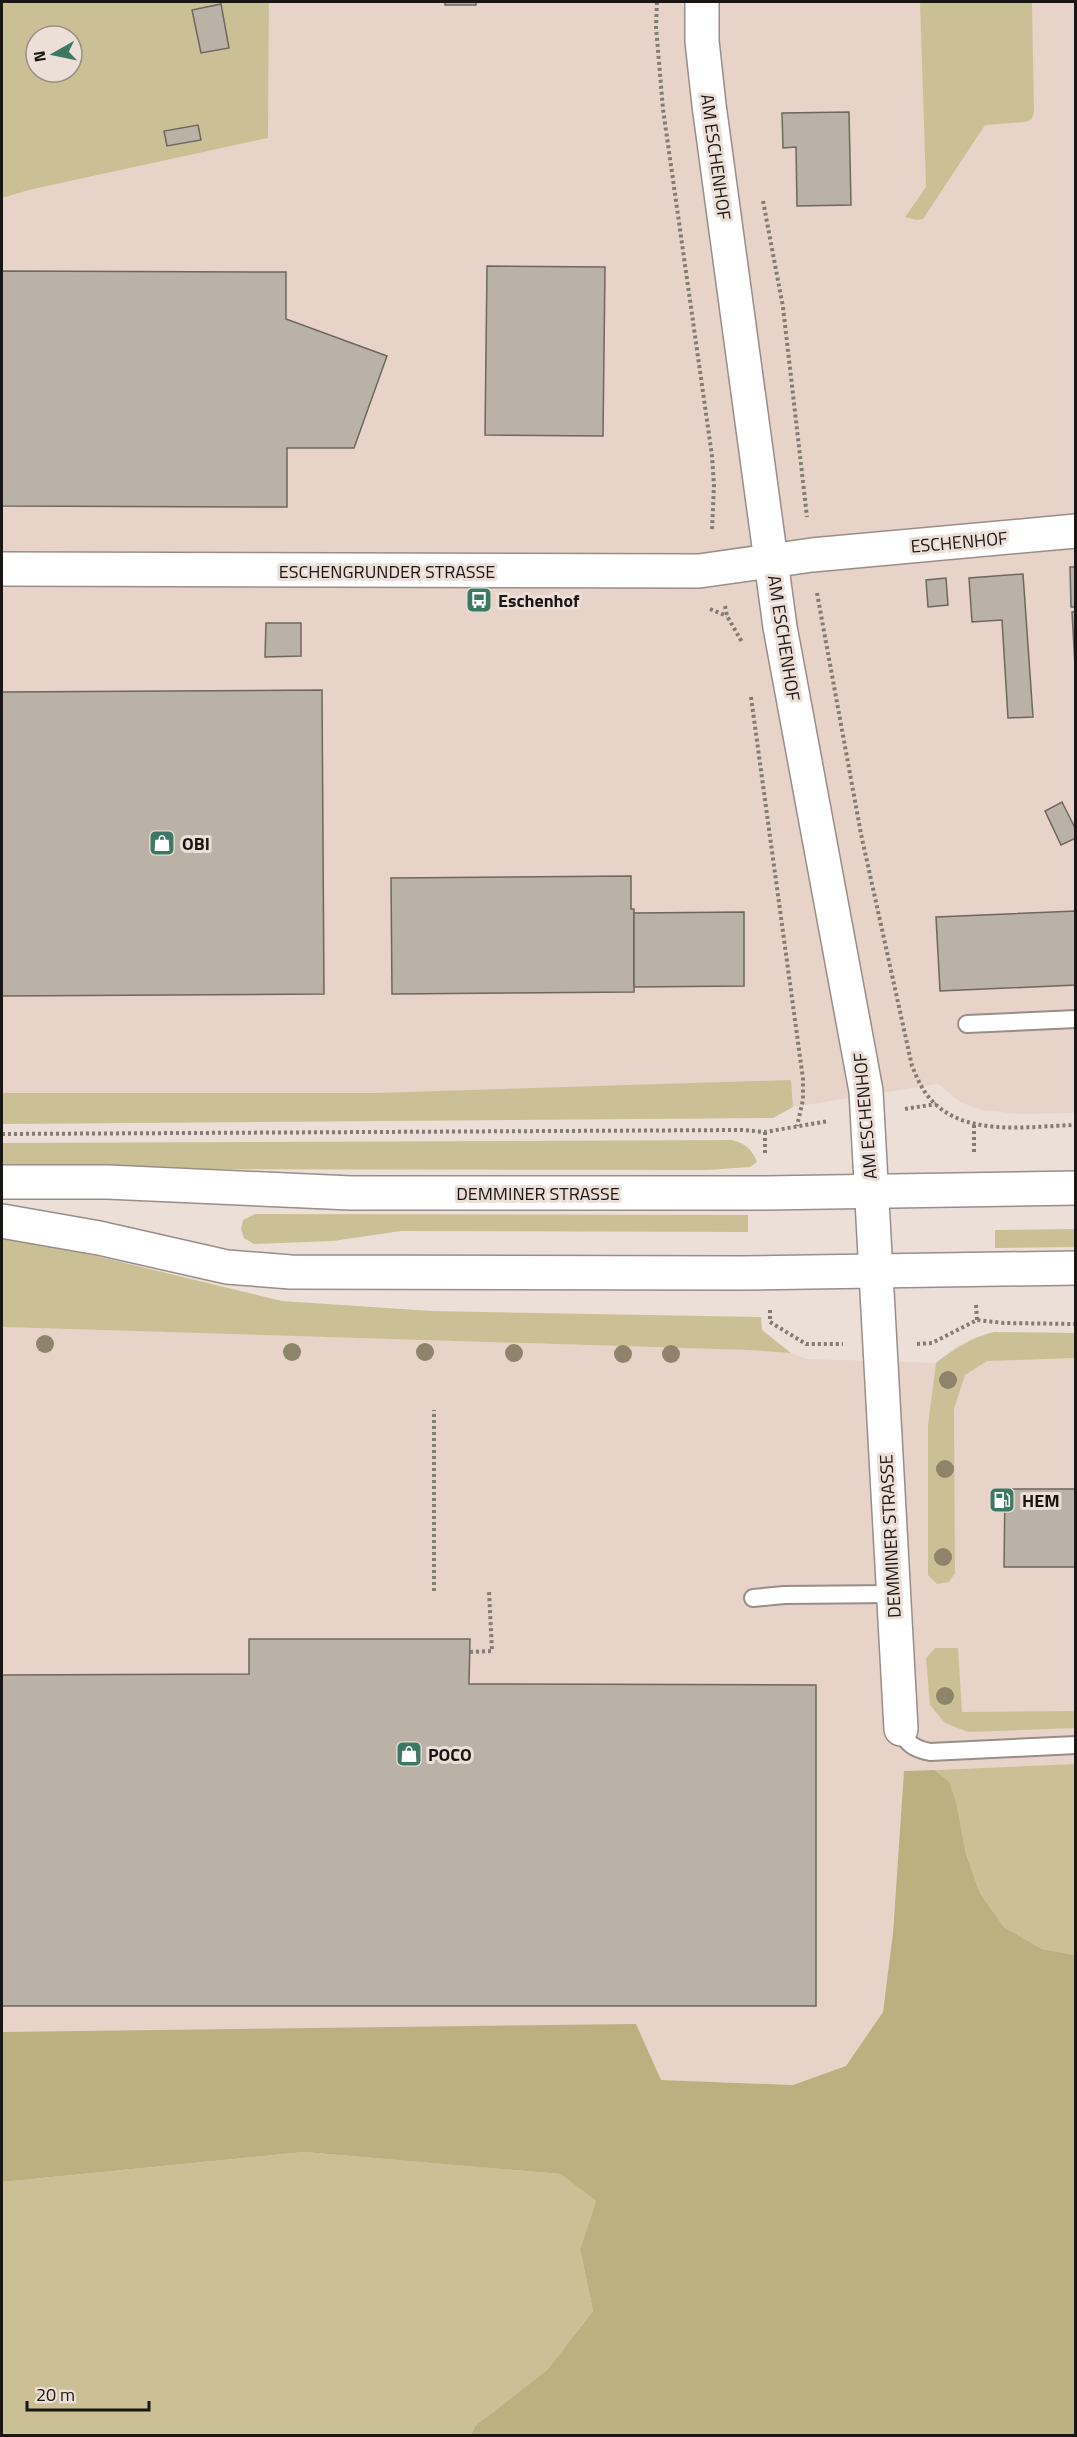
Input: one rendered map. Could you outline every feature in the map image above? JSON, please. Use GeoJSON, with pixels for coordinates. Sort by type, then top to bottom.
{"type":"FeatureCollection","features":[{"type":"Feature","properties":{"kind":"street","name":"AM ESCHENHOF"},"geometry":{"type":"LineString","coordinates":[[702,2],[702,41],[709,105],[780,627],[866,1091],[875,1272]]}},
{"type":"Feature","properties":{"kind":"street","name":"ESCHENHOF"},"geometry":{"type":"LineString","coordinates":[[771,561],[812,555],[1076,531]]}},
{"type":"Feature","properties":{"kind":"street","name":"ESCHENGRUNDER STRASSE"},"geometry":{"type":"LineString","coordinates":[[2,569],[699,571],[771,561]]}},
{"type":"Feature","properties":{"kind":"street","name":"DEMMINER STRASSE"},"geometry":{"type":"LineString","coordinates":[[2,1182],[107,1182],[351,1193],[766,1193],[1076,1188]]}},
{"type":"Feature","properties":{"kind":"street"},"geometry":{"type":"LineString","coordinates":[[2,1221],[99,1238],[227,1267],[291,1272],[875,1272],[1076,1268]]}},
{"type":"Feature","properties":{"kind":"street","name":"DEMMINER STRASSE"},"geometry":{"type":"LineString","coordinates":[[875,1272],[901,1729]]}},
{"type":"Feature","properties":{"kind":"lane"},"geometry":{"type":"LineString","coordinates":[[967,1024],[1076,1019]]}},
{"type":"Feature","properties":{"kind":"lane"},"geometry":{"type":"LineString","coordinates":[[753,1598],[893,1594]]}},
{"type":"Feature","properties":{"kind":"lane"},"geometry":{"type":"LineString","coordinates":[[901,1729],[905,1739],[913,1746],[930,1752],[1076,1745]]}},
{"type":"Feature","properties":{"kind":"path"},"geometry":{"type":"LineString","coordinates":[[937,1104],[948,1114],[974,1125],[1076,1125]]}},
{"type":"Feature","properties":{"kind":"path"},"geometry":{"type":"LineString","coordinates":[[2,1134],[742,1130],[765,1132],[797,1126]]}},
{"type":"Feature","properties":{"kind":"path"},"geometry":{"type":"LineString","coordinates":[[434,1410],[434,1591]]}},
{"type":"Feature","properties":{"kind":"path"},"geometry":{"type":"LineString","coordinates":[[470,1653],[492,1651],[489,1591]]}},
{"type":"Feature","properties":{"kind":"shaded area"},"geometry":{"type":"Polygon","coordinates":[[[2,2],[269,2],[268,138],[29,190],[2,198],[2,2]]]}},
{"type":"Feature","properties":{"kind":"shaded area"},"geometry":{"type":"Polygon","coordinates":[[[269,2],[1075,2],[1075,1113],[1021,1114],[981,1110],[960,1102],[938,1084],[793,1107],[773,1118],[2,1124],[2,198],[29,190],[268,138],[269,2]]]}},
{"type":"Feature","properties":{"kind":"shaded area"},"geometry":{"type":"Polygon","coordinates":[[[920,2],[1032,2],[1034,112],[1032,119],[1026,122],[985,125],[923,219],[917,220],[905,217],[926,187],[920,2]]]}},
{"type":"Feature","properties":{"kind":"shaded area"},"geometry":{"type":"Polygon","coordinates":[[[791,1080],[793,1107],[773,1118],[2,1124],[2,1093],[376,1093],[791,1080]]]}},
{"type":"Feature","properties":{"kind":"shaded area"},"geometry":{"type":"Polygon","coordinates":[[[732,1140],[748,1148],[757,1162],[750,1167],[707,1170],[2,1169],[2,1143],[732,1140]]]}},
{"type":"Feature","properties":{"kind":"shaded area"},"geometry":{"type":"Polygon","coordinates":[[[255,1214],[748,1215],[748,1232],[401,1231],[333,1241],[254,1244],[244,1238],[241,1229],[243,1220],[255,1214]]]}},
{"type":"Feature","properties":{"kind":"shaded area"},"geometry":{"type":"Polygon","coordinates":[[[1075,1229],[1075,1247],[995,1248],[995,1230],[1075,1229]]]}},
{"type":"Feature","properties":{"kind":"shaded area"},"geometry":{"type":"Polygon","coordinates":[[[2,1235],[282,1301],[432,1311],[761,1317],[762,1330],[791,1353],[2,1327],[2,1235]]]}},
{"type":"Feature","properties":{"kind":"shaded area"},"geometry":{"type":"Polygon","coordinates":[[[2,1327],[749,1350],[791,1353],[806,1359],[936,1363],[956,1347],[976,1337],[994,1332],[1075,1333],[1075,1764],[904,1771],[893,1933],[883,2012],[846,2066],[793,2085],[661,2080],[2,2032],[2,1327]]]}},
{"type":"Feature","properties":{"kind":"shaded area"},"geometry":{"type":"Polygon","coordinates":[[[994,1332],[1075,1333],[1075,1358],[987,1361],[965,1375],[954,1409],[955,1573],[949,1582],[937,1584],[928,1575],[928,1425],[936,1363],[964,1344],[994,1332]]]}},
{"type":"Feature","properties":{"kind":"shaded area"},"geometry":{"type":"Polygon","coordinates":[[[935,1648],[958,1648],[962,1712],[1075,1711],[1075,1728],[968,1732],[945,1723],[930,1705],[926,1658],[935,1648]]]}},
{"type":"Feature","properties":{"kind":"shaded area"},"geometry":{"type":"Polygon","coordinates":[[[1075,1764],[1075,1955],[1042,1949],[1004,1927],[980,1893],[966,1854],[957,1806],[934,1770],[1075,1764]]]}},
{"type":"Feature","properties":{"kind":"shaded area"},"geometry":{"type":"Polygon","coordinates":[[[934,1770],[949,1782],[957,1806],[966,1854],[980,1893],[1004,1927],[1042,1949],[1075,1955],[1075,2435],[471,2435],[475,2426],[547,2370],[593,2311],[580,2249],[596,2201],[561,2174],[304,2152],[2,2182],[2,2032],[636,2024],[661,2080],[793,2085],[846,2066],[883,2012],[893,1933],[904,1771],[934,1770]]]}},
{"type":"Feature","properties":{"kind":"shaded area"},"geometry":{"type":"Polygon","coordinates":[[[304,2152],[562,2174],[596,2201],[580,2249],[593,2311],[547,2370],[475,2426],[471,2435],[2,2436],[2,2182],[304,2152]]]}},
{"type":"Feature","properties":{"kind":"building"},"geometry":{"type":"Polygon","coordinates":[[[445,2],[476,2],[476,5],[445,5],[445,2]]]}},
{"type":"Feature","properties":{"kind":"building"},"geometry":{"type":"Polygon","coordinates":[[[221,4],[229,48],[201,53],[192,10],[221,4]]]}},
{"type":"Feature","properties":{"kind":"building"},"geometry":{"type":"Polygon","coordinates":[[[849,112],[851,205],[797,206],[796,147],[783,148],[782,113],[849,112]]]}},
{"type":"Feature","properties":{"kind":"building"},"geometry":{"type":"Polygon","coordinates":[[[198,125],[201,140],[167,146],[164,131],[198,125]]]}},
{"type":"Feature","properties":{"kind":"building"},"geometry":{"type":"Polygon","coordinates":[[[487,266],[605,267],[603,436],[485,435],[487,266]]]}},
{"type":"Feature","properties":{"kind":"building"},"geometry":{"type":"Polygon","coordinates":[[[2,271],[286,272],[286,319],[387,356],[354,448],[287,448],[287,507],[2,506],[2,271]]]}},
{"type":"Feature","properties":{"kind":"building"},"geometry":{"type":"Polygon","coordinates":[[[1070,567],[1076,567],[1076,607],[1071,607],[1070,567]]]}},
{"type":"Feature","properties":{"kind":"building"},"geometry":{"type":"Polygon","coordinates":[[[1023,574],[1033,717],[1008,718],[1002,620],[972,622],[969,578],[1023,574]]]}},
{"type":"Feature","properties":{"kind":"building"},"geometry":{"type":"Polygon","coordinates":[[[946,578],[948,605],[928,607],[926,580],[946,578]]]}},
{"type":"Feature","properties":{"kind":"building"},"geometry":{"type":"Polygon","coordinates":[[[1076,611],[1076,666],[1075,666],[1072,612],[1076,611]]]}},
{"type":"Feature","properties":{"kind":"building"},"geometry":{"type":"Polygon","coordinates":[[[266,623],[301,623],[301,656],[265,657],[266,623]]]}},
{"type":"Feature","properties":{"kind":"building","name":"OBI"},"geometry":{"type":"Polygon","coordinates":[[[322,690],[324,994],[2,996],[2,692],[322,690]]]}},
{"type":"Feature","properties":{"kind":"building"},"geometry":{"type":"Polygon","coordinates":[[[1062,802],[1076,830],[1076,838],[1061,845],[1045,811],[1062,802]]]}},
{"type":"Feature","properties":{"kind":"building"},"geometry":{"type":"Polygon","coordinates":[[[631,876],[631,909],[634,909],[634,992],[392,994],[391,878],[631,876]]]}},
{"type":"Feature","properties":{"kind":"building"},"geometry":{"type":"Polygon","coordinates":[[[1076,911],[1076,985],[940,991],[936,917],[1076,911]]]}},
{"type":"Feature","properties":{"kind":"building"},"geometry":{"type":"Polygon","coordinates":[[[744,912],[744,986],[634,987],[634,913],[744,912]]]}},
{"type":"Feature","properties":{"kind":"building"},"geometry":{"type":"Polygon","coordinates":[[[1005,1489],[1076,1489],[1076,1567],[1004,1567],[1005,1489]]]}},
{"type":"Feature","properties":{"kind":"building","name":"POCO"},"geometry":{"type":"Polygon","coordinates":[[[249,1639],[470,1639],[469,1684],[816,1685],[816,2006],[2,2006],[2,1675],[249,1674],[249,1639]]]}},
{"type":"Feature","properties":{"kind":"place","name":"Eschenhof"},"geometry":{"type":"Point","coordinates":[479,600]}},
{"type":"Feature","properties":{"kind":"place","name":"OBI"},"geometry":{"type":"Point","coordinates":[162,843]}},
{"type":"Feature","properties":{"kind":"place","name":"HEM"},"geometry":{"type":"Point","coordinates":[1002,1500]}},
{"type":"Feature","properties":{"kind":"place","name":"POCO"},"geometry":{"type":"Point","coordinates":[409,1754]}}]}
